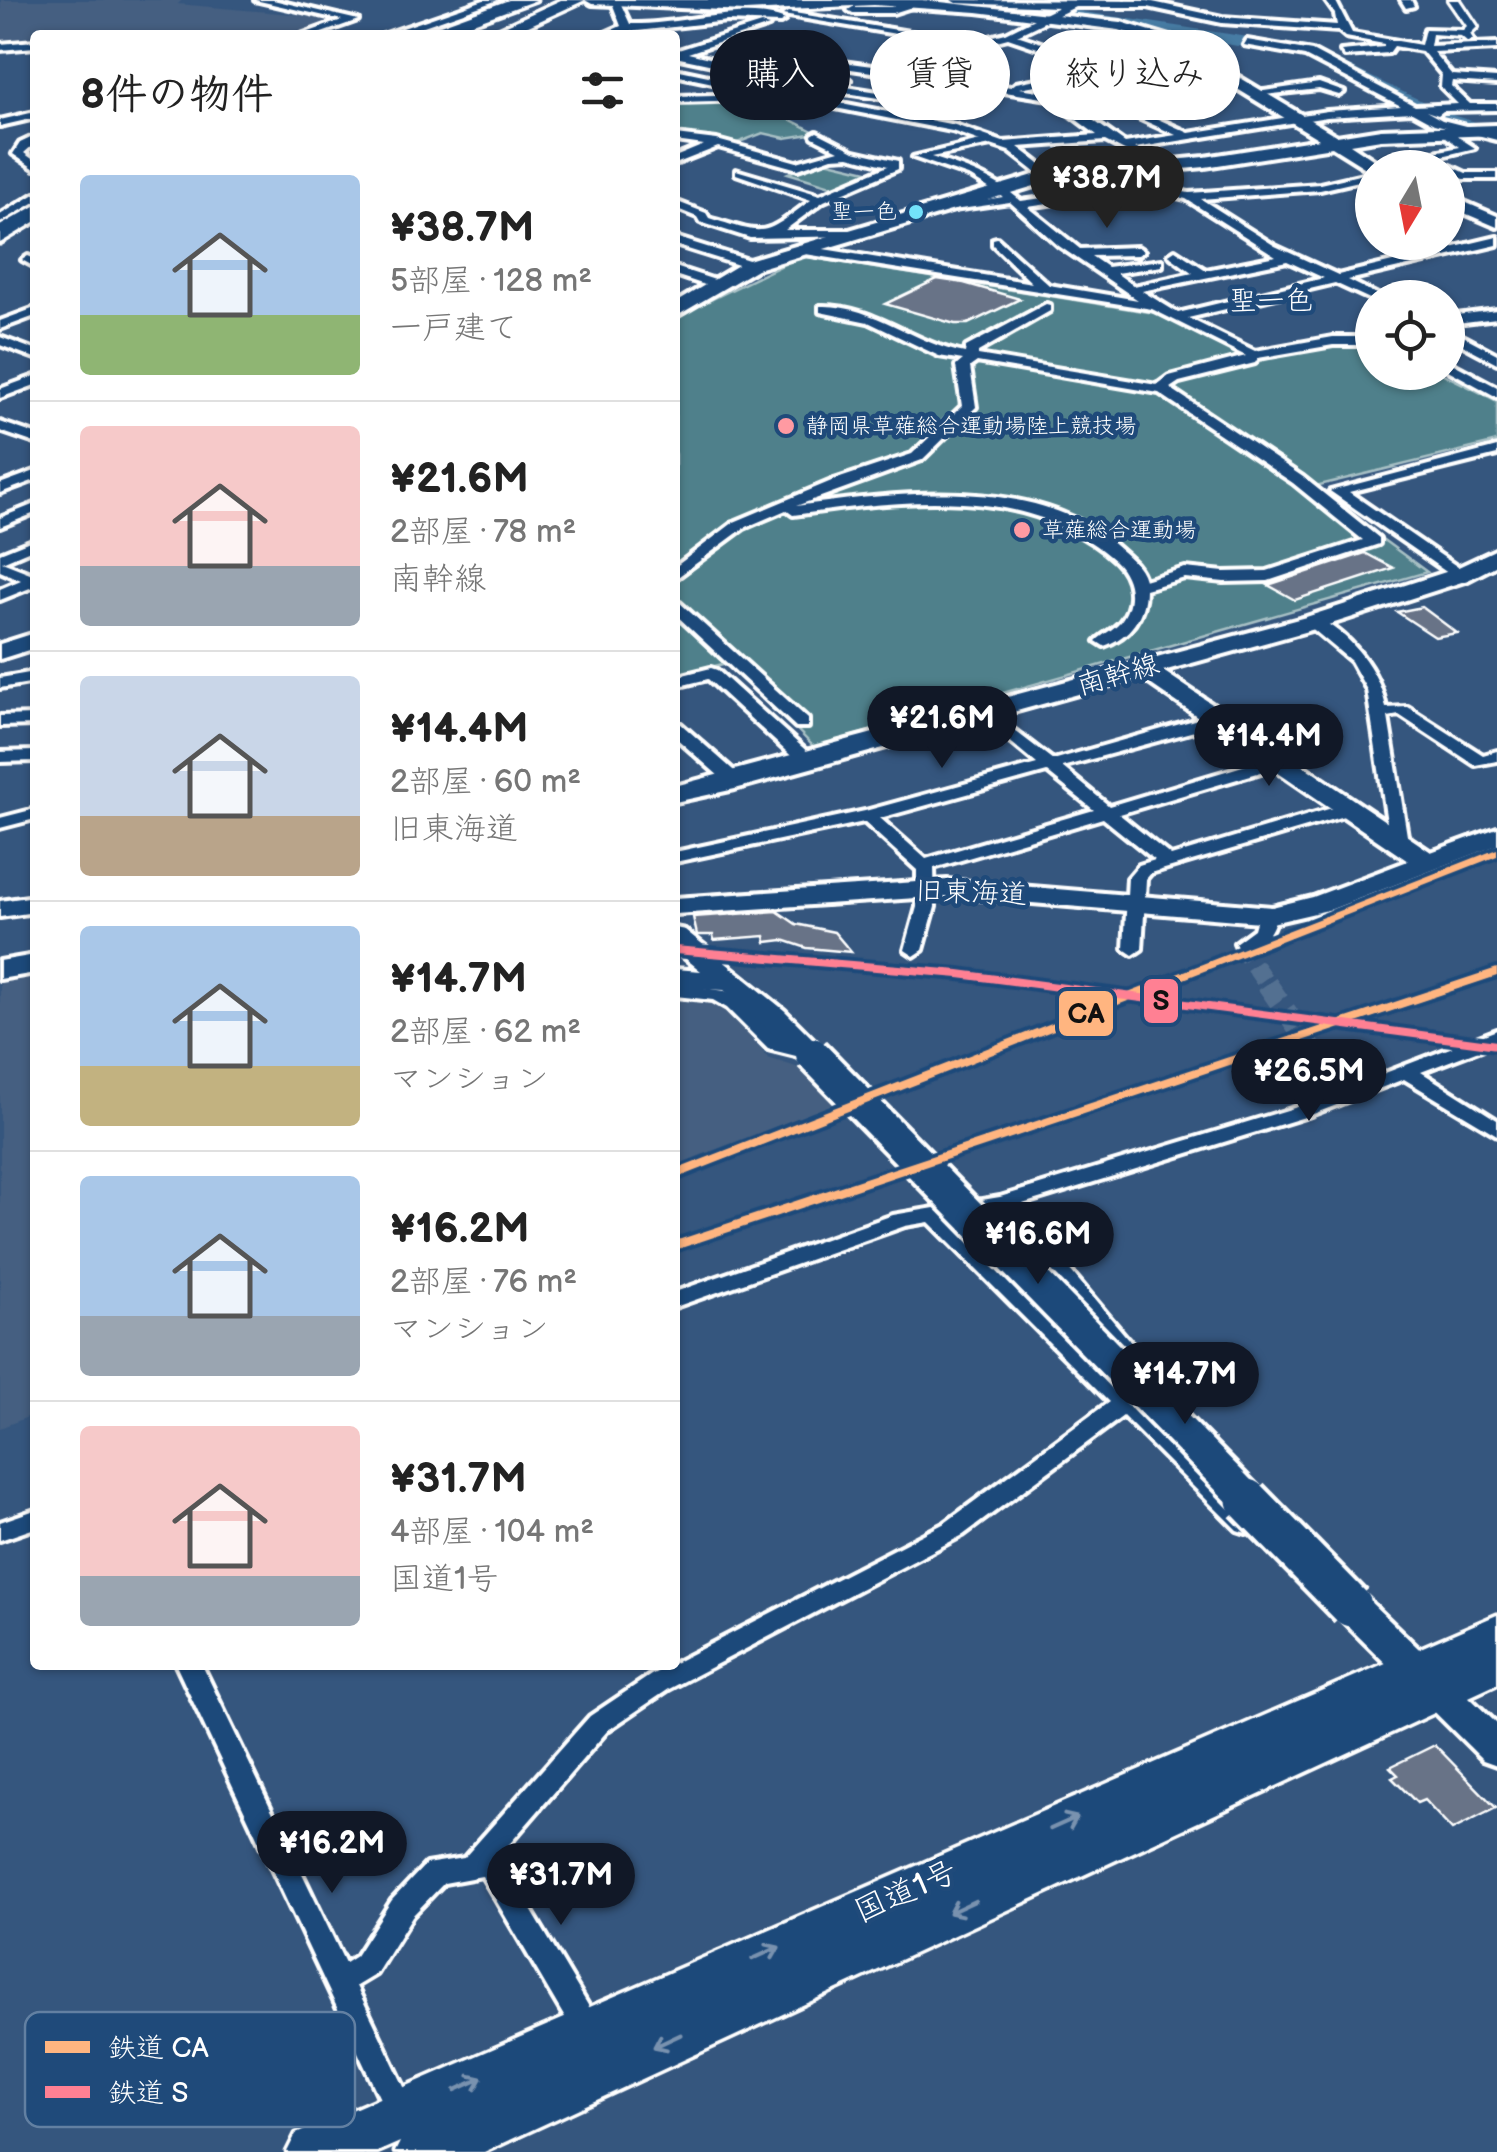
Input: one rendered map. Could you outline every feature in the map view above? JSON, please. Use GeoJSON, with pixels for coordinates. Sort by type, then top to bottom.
{"type":"FeatureCollection","features":[{"type":"Feature","properties":{"kind":"highway"},"geometry":{"type":"LineString","coordinates":[[437,30],[526,0]]}},
{"type":"Feature","properties":{"kind":"highway"},"geometry":{"type":"LineString","coordinates":[[459,30],[536,0]]}},
{"type":"Feature","properties":{"kind":"highway"},"geometry":{"type":"LineString","coordinates":[[481,30],[558,0]]}},
{"type":"Feature","properties":{"kind":"highway"},"geometry":{"type":"LineString","coordinates":[[506,30],[583,3]]}},
{"type":"Feature","properties":{"kind":"highway"},"geometry":{"type":"LineString","coordinates":[[0,236],[28,232]]}},
{"type":"Feature","properties":{"kind":"highway"},"geometry":{"type":"LineString","coordinates":[[0,247],[28,232]]}},
{"type":"Feature","properties":{"kind":"highway"},"geometry":{"type":"LineString","coordinates":[[0,262],[28,232]]}},
{"type":"Feature","properties":{"kind":"highway","name":"国道1号"},"geometry":{"type":"LineString","coordinates":[[316,2152],[416,2139],[1420,1677],[1497,1632]]}},
{"type":"Feature","properties":{"kind":"highway","name":"国道1号"},"geometry":{"type":"LineString","coordinates":[[416,2139],[588,2031],[1420,1677],[1497,1663]]}},
{"type":"Feature","properties":{"kind":"street"},"geometry":{"type":"LineString","coordinates":[[260,0],[353,20],[322,30]]}},
{"type":"Feature","properties":{"kind":"street"},"geometry":{"type":"LineString","coordinates":[[403,30],[493,0]]}},
{"type":"Feature","properties":{"kind":"street"},"geometry":{"type":"LineString","coordinates":[[618,30],[874,0],[1069,5],[1124,2],[1222,20],[1342,28]]}},
{"type":"Feature","properties":{"kind":"street"},"geometry":{"type":"LineString","coordinates":[[1160,6],[1177,0]]}},
{"type":"Feature","properties":{"kind":"street"},"geometry":{"type":"LineString","coordinates":[[1330,0],[1349,35],[1425,49],[1490,46]]}},
{"type":"Feature","properties":{"kind":"street"},"geometry":{"type":"LineString","coordinates":[[1425,49],[1428,32],[1465,33],[1472,27],[1454,0]]}},
{"type":"Feature","properties":{"kind":"street"},"geometry":{"type":"LineString","coordinates":[[615,2],[626,27]]}},
{"type":"Feature","properties":{"kind":"street"},"geometry":{"type":"LineString","coordinates":[[853,10],[892,10],[921,2]]}},
{"type":"Feature","properties":{"kind":"street"},"geometry":{"type":"LineString","coordinates":[[954,2],[1055,14],[1132,30]]}},
{"type":"Feature","properties":{"kind":"street"},"geometry":{"type":"LineString","coordinates":[[583,3],[733,7],[870,30]]}},
{"type":"Feature","properties":{"kind":"street"},"geometry":{"type":"LineString","coordinates":[[1010,36],[1069,5]]}},
{"type":"Feature","properties":{"kind":"street"},"geometry":{"type":"LineString","coordinates":[[680,52],[786,13]]}},
{"type":"Feature","properties":{"kind":"street"},"geometry":{"type":"LineString","coordinates":[[1465,33],[1469,41],[1490,46]]}},
{"type":"Feature","properties":{"kind":"street"},"geometry":{"type":"LineString","coordinates":[[1345,53],[1383,52],[1389,50],[1389,42]]}},
{"type":"Feature","properties":{"kind":"street"},"geometry":{"type":"LineString","coordinates":[[0,47],[30,44]]}},
{"type":"Feature","properties":{"kind":"street"},"geometry":{"type":"LineString","coordinates":[[1246,44],[1308,53],[1409,108],[1464,130]]}},
{"type":"Feature","properties":{"kind":"street"},"geometry":{"type":"LineString","coordinates":[[680,45],[690,47]]}},
{"type":"Feature","properties":{"kind":"street"},"geometry":{"type":"LineString","coordinates":[[1490,46],[1494,59]]}},
{"type":"Feature","properties":{"kind":"street"},"geometry":{"type":"LineString","coordinates":[[1425,49],[1440,65],[1447,78],[1446,87],[1466,107]]}},
{"type":"Feature","properties":{"kind":"street"},"geometry":{"type":"LineString","coordinates":[[680,55],[710,62]]}},
{"type":"Feature","properties":{"kind":"street"},"geometry":{"type":"LineString","coordinates":[[680,73],[710,80]]}},
{"type":"Feature","properties":{"kind":"street"},"geometry":{"type":"LineString","coordinates":[[1447,78],[1497,81]]}},
{"type":"Feature","properties":{"kind":"street"},"geometry":{"type":"LineString","coordinates":[[1240,84],[1355,155]]}},
{"type":"Feature","properties":{"kind":"street"},"geometry":{"type":"LineString","coordinates":[[862,92],[870,85]]}},
{"type":"Feature","properties":{"kind":"street"},"geometry":{"type":"LineString","coordinates":[[1255,93],[1319,86],[1339,92]]}},
{"type":"Feature","properties":{"kind":"street"},"geometry":{"type":"LineString","coordinates":[[1010,88],[1060,100],[1107,138],[1158,166],[1173,193]]}},
{"type":"Feature","properties":{"kind":"street"},"geometry":{"type":"LineString","coordinates":[[850,91],[870,93]]}},
{"type":"Feature","properties":{"kind":"street"},"geometry":{"type":"LineString","coordinates":[[680,99],[710,98]]}},
{"type":"Feature","properties":{"kind":"street"},"geometry":{"type":"LineString","coordinates":[[1126,147],[1296,119],[1409,108],[1497,107]]}},
{"type":"Feature","properties":{"kind":"street"},"geometry":{"type":"LineString","coordinates":[[1428,108],[1495,132]]}},
{"type":"Feature","properties":{"kind":"street"},"geometry":{"type":"LineString","coordinates":[[0,123],[30,116]]}},
{"type":"Feature","properties":{"kind":"street"},"geometry":{"type":"LineString","coordinates":[[916,120],[1003,145],[1107,138]]}},
{"type":"Feature","properties":{"kind":"street"},"geometry":{"type":"LineString","coordinates":[[1152,120],[1188,136]]}},
{"type":"Feature","properties":{"kind":"street"},"geometry":{"type":"LineString","coordinates":[[1010,198],[1050,176],[1158,166],[1330,140],[1444,130],[1495,132]]}},
{"type":"Feature","properties":{"kind":"street"},"geometry":{"type":"LineString","coordinates":[[1444,130],[1470,148],[1460,150]]}},
{"type":"Feature","properties":{"kind":"street"},"geometry":{"type":"LineString","coordinates":[[817,135],[849,152],[892,161],[989,142]]}},
{"type":"Feature","properties":{"kind":"street"},"geometry":{"type":"LineString","coordinates":[[680,139],[717,143],[798,166],[830,154],[849,152]]}},
{"type":"Feature","properties":{"kind":"street"},"geometry":{"type":"LineString","coordinates":[[30,142],[18,154],[30,162]]}},
{"type":"Feature","properties":{"kind":"street"},"geometry":{"type":"LineString","coordinates":[[680,159],[717,143]]}},
{"type":"Feature","properties":{"kind":"street"},"geometry":{"type":"LineString","coordinates":[[1003,145],[1075,197]]}},
{"type":"Feature","properties":{"kind":"street"},"geometry":{"type":"LineString","coordinates":[[919,156],[975,175],[1155,306]]}},
{"type":"Feature","properties":{"kind":"street"},"geometry":{"type":"LineString","coordinates":[[772,235],[820,199],[894,167],[892,161]]}},
{"type":"Feature","properties":{"kind":"street"},"geometry":{"type":"LineString","coordinates":[[740,172],[820,199]]}},
{"type":"Feature","properties":{"kind":"street"},"geometry":{"type":"LineString","coordinates":[[1465,176],[1497,176]]}},
{"type":"Feature","properties":{"kind":"street"},"geometry":{"type":"LineString","coordinates":[[680,308],[751,265],[931,211],[1010,198],[1173,193],[1188,196],[1320,187],[1355,179]]}},
{"type":"Feature","properties":{"kind":"street"},"geometry":{"type":"LineString","coordinates":[[1188,196],[1286,257],[1355,287]]}},
{"type":"Feature","properties":{"kind":"street"},"geometry":{"type":"LineString","coordinates":[[680,206],[702,215],[704,220]]}},
{"type":"Feature","properties":{"kind":"street"},"geometry":{"type":"LineString","coordinates":[[1465,208],[1497,222]]}},
{"type":"Feature","properties":{"kind":"street"},"geometry":{"type":"LineString","coordinates":[[680,228],[704,220],[750,234],[851,234]]}},
{"type":"Feature","properties":{"kind":"street"},"geometry":{"type":"LineString","coordinates":[[1179,316],[1497,241]]}},
{"type":"Feature","properties":{"kind":"street"},"geometry":{"type":"LineString","coordinates":[[997,242],[1044,287]]}},
{"type":"Feature","properties":{"kind":"street"},"geometry":{"type":"LineString","coordinates":[[680,243],[751,265]]}},
{"type":"Feature","properties":{"kind":"street"},"geometry":{"type":"LineString","coordinates":[[799,249],[1155,306],[1253,355],[1355,339]]}},
{"type":"Feature","properties":{"kind":"street"},"geometry":{"type":"LineString","coordinates":[[1080,254],[1138,251]]}},
{"type":"Feature","properties":{"kind":"street"},"geometry":{"type":"LineString","coordinates":[[1175,254],[1204,275]]}},
{"type":"Feature","properties":{"kind":"street"},"geometry":{"type":"LineString","coordinates":[[1136,289],[1286,257]]}},
{"type":"Feature","properties":{"kind":"street"},"geometry":{"type":"LineString","coordinates":[[1108,271],[1158,263]]}},
{"type":"Feature","properties":{"kind":"street"},"geometry":{"type":"LineString","coordinates":[[680,273],[718,285]]}},
{"type":"Feature","properties":{"kind":"street"},"geometry":{"type":"LineString","coordinates":[[972,360],[971,350],[1046,308]]}},
{"type":"Feature","properties":{"kind":"street"},"geometry":{"type":"LineString","coordinates":[[824,309],[872,320],[944,353],[972,360],[1163,390],[1298,480],[1374,541],[1268,576],[1132,567]]}},
{"type":"Feature","properties":{"kind":"street"},"geometry":{"type":"LineString","coordinates":[[0,324],[30,314]]}},
{"type":"Feature","properties":{"kind":"street"},"geometry":{"type":"LineString","coordinates":[[1465,318],[1497,314]]}},
{"type":"Feature","properties":{"kind":"street"},"geometry":{"type":"LineString","coordinates":[[1465,341],[1497,358]]}},
{"type":"Feature","properties":{"kind":"street"},"geometry":{"type":"LineString","coordinates":[[0,342],[30,352]]}},
{"type":"Feature","properties":{"kind":"street"},"geometry":{"type":"LineString","coordinates":[[1163,390],[1174,379],[1250,360],[1253,355]]}},
{"type":"Feature","properties":{"kind":"street"},"geometry":{"type":"LineString","coordinates":[[680,562],[740,525],[839,483],[917,456],[969,407],[962,366],[972,360]]}},
{"type":"Feature","properties":{"kind":"street"},"geometry":{"type":"LineString","coordinates":[[1465,375],[1497,393]]}},
{"type":"Feature","properties":{"kind":"street"},"geometry":{"type":"LineString","coordinates":[[5,388],[30,381]]}},
{"type":"Feature","properties":{"kind":"street"},"geometry":{"type":"LineString","coordinates":[[5,388],[30,395]]}},
{"type":"Feature","properties":{"kind":"street"},"geometry":{"type":"LineString","coordinates":[[0,426],[30,437]]}},
{"type":"Feature","properties":{"kind":"street"},"geometry":{"type":"LineString","coordinates":[[0,444],[30,437]]}},
{"type":"Feature","properties":{"kind":"street"},"geometry":{"type":"LineString","coordinates":[[1460,575],[1337,492],[1497,451]]}},
{"type":"Feature","properties":{"kind":"street"},"geometry":{"type":"LineString","coordinates":[[0,490],[30,477]]}},
{"type":"Feature","properties":{"kind":"street"},"geometry":{"type":"LineString","coordinates":[[768,514],[888,497],[976,500],[1061,521],[1100,540],[1132,567],[1138,586],[1138,606],[1133,617],[1104,641]]}},
{"type":"Feature","properties":{"kind":"street"},"geometry":{"type":"LineString","coordinates":[[0,522],[30,510]]}},
{"type":"Feature","properties":{"kind":"street"},"geometry":{"type":"LineString","coordinates":[[0,558],[30,545]]}},
{"type":"Feature","properties":{"kind":"street","name":"南幹線"},"geometry":{"type":"LineString","coordinates":[[680,793],[1314,622],[1460,575],[1497,556]]}},
{"type":"Feature","properties":{"kind":"street"},"geometry":{"type":"LineString","coordinates":[[0,566],[30,579]]}},
{"type":"Feature","properties":{"kind":"street"},"geometry":{"type":"LineString","coordinates":[[1138,586],[1185,573]]}},
{"type":"Feature","properties":{"kind":"street"},"geometry":{"type":"LineString","coordinates":[[0,595],[30,583]]}},
{"type":"Feature","properties":{"kind":"street"},"geometry":{"type":"LineString","coordinates":[[680,611],[802,723]]}},
{"type":"Feature","properties":{"kind":"street"},"geometry":{"type":"LineString","coordinates":[[1314,622],[1357,658],[1375,690],[1400,842]]}},
{"type":"Feature","properties":{"kind":"street"},"geometry":{"type":"LineString","coordinates":[[0,652],[30,642]]}},
{"type":"Feature","properties":{"kind":"street"},"geometry":{"type":"LineString","coordinates":[[1143,668],[1428,862]]}},
{"type":"Feature","properties":{"kind":"street"},"geometry":{"type":"LineString","coordinates":[[680,681],[712,673],[806,760]]}},
{"type":"Feature","properties":{"kind":"street"},"geometry":{"type":"LineString","coordinates":[[0,683],[30,678]]}},
{"type":"Feature","properties":{"kind":"street"},"geometry":{"type":"LineString","coordinates":[[1379,714],[1402,710],[1481,762],[1497,756]]}},
{"type":"Feature","properties":{"kind":"street"},"geometry":{"type":"LineString","coordinates":[[984,712],[1170,864]]}},
{"type":"Feature","properties":{"kind":"street"},"geometry":{"type":"LineString","coordinates":[[680,856],[868,816],[1218,719]]}},
{"type":"Feature","properties":{"kind":"street"},"geometry":{"type":"LineString","coordinates":[[0,721],[30,720]]}},
{"type":"Feature","properties":{"kind":"street"},"geometry":{"type":"LineString","coordinates":[[680,732],[735,781]]}},
{"type":"Feature","properties":{"kind":"street"},"geometry":{"type":"LineString","coordinates":[[0,757],[30,756]]}},
{"type":"Feature","properties":{"kind":"street"},"geometry":{"type":"LineString","coordinates":[[925,877],[1106,812],[1278,762]]}},
{"type":"Feature","properties":{"kind":"street"},"geometry":{"type":"LineString","coordinates":[[1133,950],[1139,873],[1348,808]]}},
{"type":"Feature","properties":{"kind":"street"},"geometry":{"type":"LineString","coordinates":[[0,823],[30,815]]}},
{"type":"Feature","properties":{"kind":"street"},"geometry":{"type":"LineString","coordinates":[[868,816],[925,877]]}},
{"type":"Feature","properties":{"kind":"street","name":"旧東海道"},"geometry":{"type":"LineString","coordinates":[[680,905],[925,877],[1137,905],[1266,915],[1322,903],[1497,836]]}},
{"type":"Feature","properties":{"kind":"street"},"geometry":{"type":"LineString","coordinates":[[914,950],[925,877]]}},
{"type":"Feature","properties":{"kind":"street"},"geometry":{"type":"LineString","coordinates":[[0,909],[30,905]]}},
{"type":"Feature","properties":{"kind":"street"},"geometry":{"type":"LineString","coordinates":[[1244,943],[1260,935],[1266,927],[1266,915]]}},
{"type":"Feature","properties":{"kind":"street"},"geometry":{"type":"LineString","coordinates":[[680,940],[812,1054],[1420,1677]]}},
{"type":"Feature","properties":{"kind":"street"},"geometry":{"type":"LineString","coordinates":[[0,970],[30,965]]}},
{"type":"Feature","properties":{"kind":"street"},"geometry":{"type":"LineString","coordinates":[[680,978],[732,982]]}},
{"type":"Feature","properties":{"kind":"street"},"geometry":{"type":"LineString","coordinates":[[680,991],[718,995],[734,1004],[775,1045],[812,1054]]}},
{"type":"Feature","properties":{"kind":"street"},"geometry":{"type":"LineString","coordinates":[[680,1298],[901,1220],[1002,1203],[1248,1128],[1497,1036]]}},
{"type":"Feature","properties":{"kind":"street"},"geometry":{"type":"LineString","coordinates":[[1407,1072],[1497,1129]]}},
{"type":"Feature","properties":{"kind":"street"},"geometry":{"type":"LineString","coordinates":[[1248,1128],[1241,1120],[1338,1088]]}},
{"type":"Feature","properties":{"kind":"street"},"geometry":{"type":"LineString","coordinates":[[1002,1203],[1122,1346],[1090,1372]]}},
{"type":"Feature","properties":{"kind":"street"},"geometry":{"type":"LineString","coordinates":[[933,1214],[1123,1404],[1497,1749]]}},
{"type":"Feature","properties":{"kind":"street"},"geometry":{"type":"LineString","coordinates":[[340,1981],[366,1965],[402,1908],[436,1872],[472,1868],[598,1723],[660,1682],[954,1529],[1123,1404]]}},
{"type":"Feature","properties":{"kind":"street"},"geometry":{"type":"LineString","coordinates":[[0,1531],[30,1521]]}},
{"type":"Feature","properties":{"kind":"street"},"geometry":{"type":"LineString","coordinates":[[191,1670],[355,2012]]}},
{"type":"Feature","properties":{"kind":"street"},"geometry":{"type":"LineString","coordinates":[[484,1855],[588,2031]]}},
{"type":"Feature","properties":{"kind":"street"},"geometry":{"type":"LineString","coordinates":[[355,2012],[416,2139]]}},
{"type":"Feature","properties":{"kind":"shaded area"},"geometry":{"type":"Polygon","coordinates":[[[1,0],[182,0],[178,4],[347,19],[314,30],[30,30],[30,43],[0,46],[1,0]]]}},
{"type":"Feature","properties":{"kind":"shaded area"},"geometry":{"type":"Polygon","coordinates":[[[30,975],[30,1416],[0,1428],[0,979],[30,975]]]}},
{"type":"Feature","properties":{"kind":"shaded area"},"geometry":{"type":"Polygon","coordinates":[[[680,996],[721,1002],[768,1058],[809,1071],[839,1102],[680,1163],[680,996]]]}},
{"type":"Feature","properties":{"kind":"green space"},"geometry":{"type":"Polygon","coordinates":[[[710,100],[710,120],[791,120],[817,133],[785,138],[763,133],[732,145],[680,138],[680,102],[710,100]]]}},
{"type":"Feature","properties":{"kind":"green space"},"geometry":{"type":"Polygon","coordinates":[[[821,160],[871,172],[837,188],[788,173],[821,160]]]}},
{"type":"Feature","properties":{"kind":"green space","name":"草薙総合運動場"},"geometry":{"type":"Polygon","coordinates":[[[801,256],[1155,313],[1239,355],[1262,360],[1335,345],[1355,346],[1355,390],[1465,390],[1465,385],[1497,401],[1497,442],[1311,487],[1427,572],[814,747],[731,662],[680,675],[680,315],[801,256]]]}},
{"type":"Feature","properties":{"kind":"building"},"geometry":{"type":"Polygon","coordinates":[[[937,279],[1020,299],[968,324],[955,324],[885,304],[937,279]]]}},
{"type":"Feature","properties":{"kind":"building"},"geometry":{"type":"Polygon","coordinates":[[[1365,553],[1393,568],[1295,600],[1268,585],[1365,553]]]}},
{"type":"Feature","properties":{"kind":"building"},"geometry":{"type":"Polygon","coordinates":[[[1422,607],[1457,633],[1435,637],[1397,612],[1422,607]]]}},
{"type":"Feature","properties":{"kind":"building"},"geometry":{"type":"Polygon","coordinates":[[[777,911],[796,924],[834,932],[851,952],[807,948],[783,940],[766,942],[765,936],[714,940],[713,935],[697,935],[693,917],[777,911]]]}},
{"type":"Feature","properties":{"kind":"building"},"geometry":{"type":"Polygon","coordinates":[[[1435,1745],[1496,1808],[1452,1830],[1424,1800],[1417,1803],[1392,1778],[1398,1775],[1390,1767],[1435,1745]]]}},
{"type":"Feature","properties":{"kind":"waterway"},"geometry":{"type":"LineString","coordinates":[[939,0],[1064,14],[1307,51],[1442,118],[1497,135]]}},
{"type":"Feature","properties":{"kind":"tunnel"},"geometry":{"type":"LineString","coordinates":[[1244,943],[1241,947],[1269,987]]}},
{"type":"Feature","properties":{"kind":"tunnel"},"geometry":{"type":"LineString","coordinates":[[1267,984],[1339,1088]]}},
{"type":"Feature","properties":{"kind":"rail line","name":"CA"},"geometry":{"type":"LineString","coordinates":[[680,1173],[1497,852]]}},
{"type":"Feature","properties":{"kind":"rail line","name":"S"},"geometry":{"type":"LineString","coordinates":[[680,950],[959,974],[1497,1045]]}},
{"type":"Feature","properties":{"kind":"rail line","name":"CA"},"geometry":{"type":"LineString","coordinates":[[680,1244],[1497,972]]}},
{"type":"Feature","properties":{"kind":"place","name":"聖一色"},"geometry":{"type":"Point","coordinates":[916,212]}},
{"type":"Feature","properties":{"kind":"place","name":"静岡県草薙総合運動場陸上競技場"},"geometry":{"type":"Point","coordinates":[786,426]}},
{"type":"Feature","properties":{"kind":"place","name":"草薙総合運動場"},"geometry":{"type":"Point","coordinates":[1022,530]}},
{"type":"Feature","properties":{"kind":"district","name":"聖一色"},"geometry":{"type":"Point","coordinates":[1271,301]}}]}
